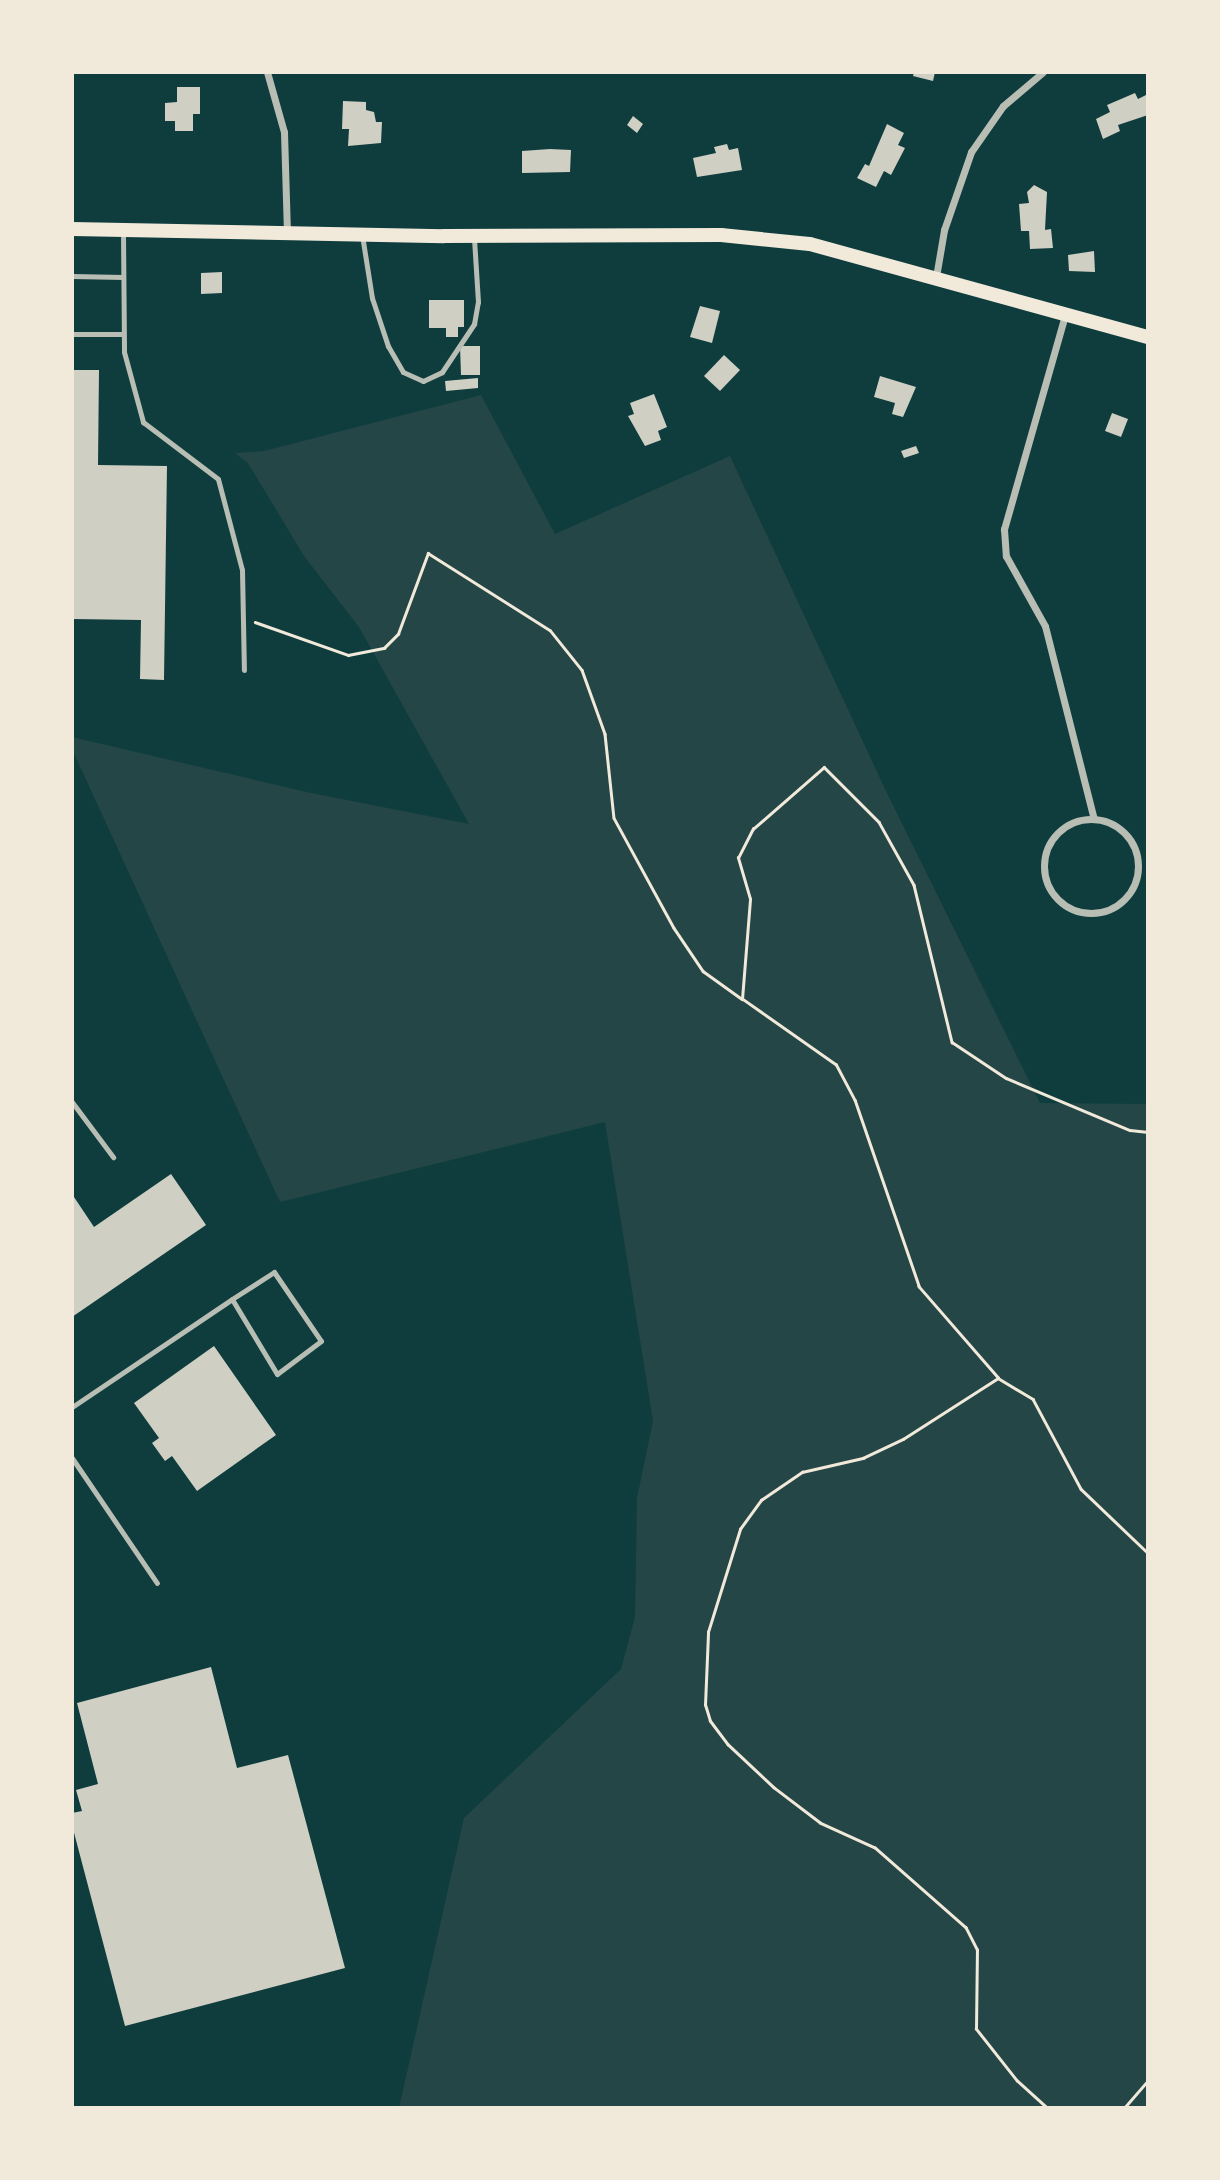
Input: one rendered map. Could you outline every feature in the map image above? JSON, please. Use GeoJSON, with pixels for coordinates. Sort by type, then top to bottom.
{"type":"FeatureCollection","features":[{"type":"Feature","properties":{"kind":"main road"},"geometry":{"type":"LineString","coordinates":[[72,229],[362,235],[721,236],[810,244],[1148,337]]}},
{"type":"Feature","properties":{"kind":"street"},"geometry":{"type":"LineString","coordinates":[[267,72],[284,132],[287,233]]}},
{"type":"Feature","properties":{"kind":"street"},"geometry":{"type":"LineString","coordinates":[[936,277],[944,230],[971,152],[1003,106],[1043,72]]}},
{"type":"Feature","properties":{"kind":"street"},"geometry":{"type":"LineString","coordinates":[[1065,314],[1004,529],[1006,556],[1045,626],[1094,819]]}},
{"type":"Feature","properties":{"kind":"street"},"geometry":{"type":"LineString","coordinates":[[1094,819],[1118,827],[1129,838],[1138,867],[1136,881],[1117,905],[1088,913],[1073,910],[1055,897],[1045,876],[1044,859],[1059,831],[1072,822],[1094,819]]}},
{"type":"Feature","properties":{"kind":"lane"},"geometry":{"type":"LineString","coordinates":[[123,229],[123,334],[143,422],[218,479],[242,570],[244,670]]}},
{"type":"Feature","properties":{"kind":"lane"},"geometry":{"type":"LineString","coordinates":[[362,235],[372,298],[388,346],[403,372],[423,381],[442,372],[474,324],[478,302],[474,236]]}},
{"type":"Feature","properties":{"kind":"lane"},"geometry":{"type":"LineString","coordinates":[[72,276],[123,277]]}},
{"type":"Feature","properties":{"kind":"lane"},"geometry":{"type":"LineString","coordinates":[[72,334],[123,334]]}},
{"type":"Feature","properties":{"kind":"lane"},"geometry":{"type":"LineString","coordinates":[[72,1102],[113,1157]]}},
{"type":"Feature","properties":{"kind":"lane"},"geometry":{"type":"LineString","coordinates":[[72,1407],[232,1299],[274,1272],[321,1341],[277,1374],[232,1299]]}},
{"type":"Feature","properties":{"kind":"lane"},"geometry":{"type":"LineString","coordinates":[[72,1458],[157,1583]]}},
{"type":"Feature","properties":{"kind":"path"},"geometry":{"type":"LineString","coordinates":[[243,620],[282,628],[348,655],[384,648],[398,634],[428,553],[550,630],[582,670],[605,734],[614,818],[674,928],[703,971],[836,1065],[855,1101],[919,1287],[998,1378],[1033,1399],[1080,1489],[1148,1553]]}},
{"type":"Feature","properties":{"kind":"path"},"geometry":{"type":"LineString","coordinates":[[742,999],[750,899],[738,858],[753,829],[824,767],[879,822],[914,885],[952,1042],[1006,1078],[1130,1130],[1148,1132]]}},
{"type":"Feature","properties":{"kind":"path"},"geometry":{"type":"LineString","coordinates":[[998,1378],[903,1439],[863,1458],[802,1472],[761,1500],[740,1529],[708,1632],[705,1705],[710,1721],[728,1745],[774,1788],[820,1823],[874,1848],[966,1928],[977,1950],[976,2029],[1017,2081],[1047,2108]]}},
{"type":"Feature","properties":{"kind":"path"},"geometry":{"type":"LineString","coordinates":[[1124,2108],[1148,2080]]}},
{"type":"Feature","properties":{"kind":"shaded area"},"geometry":{"type":"Polygon","coordinates":[[[481,395],[555,534],[730,456],[885,789],[1040,1103],[1148,1104],[1148,2108],[399,2108],[464,1818],[621,1669],[635,1617],[637,1498],[653,1421],[605,1122],[280,1202],[72,749],[72,737],[311,793],[469,824],[359,627],[304,556],[248,463],[235,453],[264,451],[481,395]]]}},
{"type":"Feature","properties":{"kind":"building"},"geometry":{"type":"Polygon","coordinates":[[[914,72],[935,72],[933,81],[913,76],[914,72]]]}},
{"type":"Feature","properties":{"kind":"building"},"geometry":{"type":"Polygon","coordinates":[[[177,87],[200,87],[200,114],[193,114],[193,131],[175,131],[175,121],[165,121],[165,103],[177,102],[177,87]]]}},
{"type":"Feature","properties":{"kind":"building"},"geometry":{"type":"Polygon","coordinates":[[[1135,93],[1138,99],[1148,94],[1148,115],[1118,125],[1120,131],[1103,139],[1096,119],[1110,112],[1107,105],[1135,93]]]}},
{"type":"Feature","properties":{"kind":"building"},"geometry":{"type":"Polygon","coordinates":[[[343,101],[366,102],[366,110],[374,112],[376,122],[382,122],[381,143],[348,146],[349,129],[342,129],[343,101]]]}},
{"type":"Feature","properties":{"kind":"building"},"geometry":{"type":"Polygon","coordinates":[[[633,116],[643,124],[637,133],[627,125],[633,116]]]}},
{"type":"Feature","properties":{"kind":"building"},"geometry":{"type":"Polygon","coordinates":[[[887,124],[904,133],[898,145],[905,148],[891,175],[884,171],[876,187],[857,178],[865,164],[869,166],[887,124]]]}},
{"type":"Feature","properties":{"kind":"building"},"geometry":{"type":"Polygon","coordinates":[[[727,144],[729,150],[738,148],[742,170],[697,177],[693,158],[716,153],[714,147],[727,144]]]}},
{"type":"Feature","properties":{"kind":"building"},"geometry":{"type":"Polygon","coordinates":[[[571,150],[570,172],[522,173],[522,151],[571,150]]]}},
{"type":"Feature","properties":{"kind":"building"},"geometry":{"type":"Polygon","coordinates":[[[1034,185],[1047,192],[1045,230],[1051,229],[1053,248],[1030,249],[1029,231],[1021,231],[1019,204],[1029,203],[1027,192],[1034,185]]]}},
{"type":"Feature","properties":{"kind":"building"},"geometry":{"type":"Polygon","coordinates":[[[1094,251],[1095,272],[1069,271],[1068,255],[1094,251]]]}},
{"type":"Feature","properties":{"kind":"building"},"geometry":{"type":"Polygon","coordinates":[[[222,272],[222,293],[201,294],[201,273],[222,272]]]}},
{"type":"Feature","properties":{"kind":"building"},"geometry":{"type":"Polygon","coordinates":[[[429,300],[464,300],[464,327],[458,327],[458,337],[446,337],[446,328],[429,328],[429,300]]]}},
{"type":"Feature","properties":{"kind":"building"},"geometry":{"type":"Polygon","coordinates":[[[700,306],[720,311],[712,343],[690,337],[700,306]]]}},
{"type":"Feature","properties":{"kind":"building"},"geometry":{"type":"Polygon","coordinates":[[[460,346],[480,346],[480,375],[461,375],[460,346]]]}},
{"type":"Feature","properties":{"kind":"building"},"geometry":{"type":"Polygon","coordinates":[[[724,355],[740,370],[720,391],[704,376],[724,355]]]}},
{"type":"Feature","properties":{"kind":"building"},"geometry":{"type":"Polygon","coordinates":[[[72,370],[99,370],[98,465],[167,466],[164,680],[140,679],[141,620],[72,619],[72,370]]]}},
{"type":"Feature","properties":{"kind":"building"},"geometry":{"type":"Polygon","coordinates":[[[880,376],[916,387],[903,417],[892,414],[895,403],[874,397],[880,376]]]}},
{"type":"Feature","properties":{"kind":"building"},"geometry":{"type":"Polygon","coordinates":[[[478,378],[478,388],[446,391],[445,381],[478,378]]]}},
{"type":"Feature","properties":{"kind":"building"},"geometry":{"type":"Polygon","coordinates":[[[654,394],[667,427],[658,431],[661,440],[645,446],[628,416],[634,414],[630,403],[654,394]]]}},
{"type":"Feature","properties":{"kind":"building"},"geometry":{"type":"Polygon","coordinates":[[[1112,413],[1128,419],[1121,437],[1105,431],[1112,413]]]}},
{"type":"Feature","properties":{"kind":"building"},"geometry":{"type":"Polygon","coordinates":[[[916,446],[919,453],[904,458],[901,451],[916,446]]]}},
{"type":"Feature","properties":{"kind":"building"},"geometry":{"type":"Polygon","coordinates":[[[171,1174],[206,1225],[72,1317],[72,1194],[94,1227],[171,1174]]]}},
{"type":"Feature","properties":{"kind":"building"},"geometry":{"type":"Polygon","coordinates":[[[214,1346],[276,1435],[197,1491],[172,1456],[165,1461],[152,1443],[159,1438],[134,1403],[214,1346]]]}},
{"type":"Feature","properties":{"kind":"building"},"geometry":{"type":"Polygon","coordinates":[[[211,1667],[237,1768],[288,1755],[345,1968],[125,2026],[72,1825],[72,1813],[82,1811],[76,1790],[98,1784],[77,1703],[211,1667]]]}}]}
